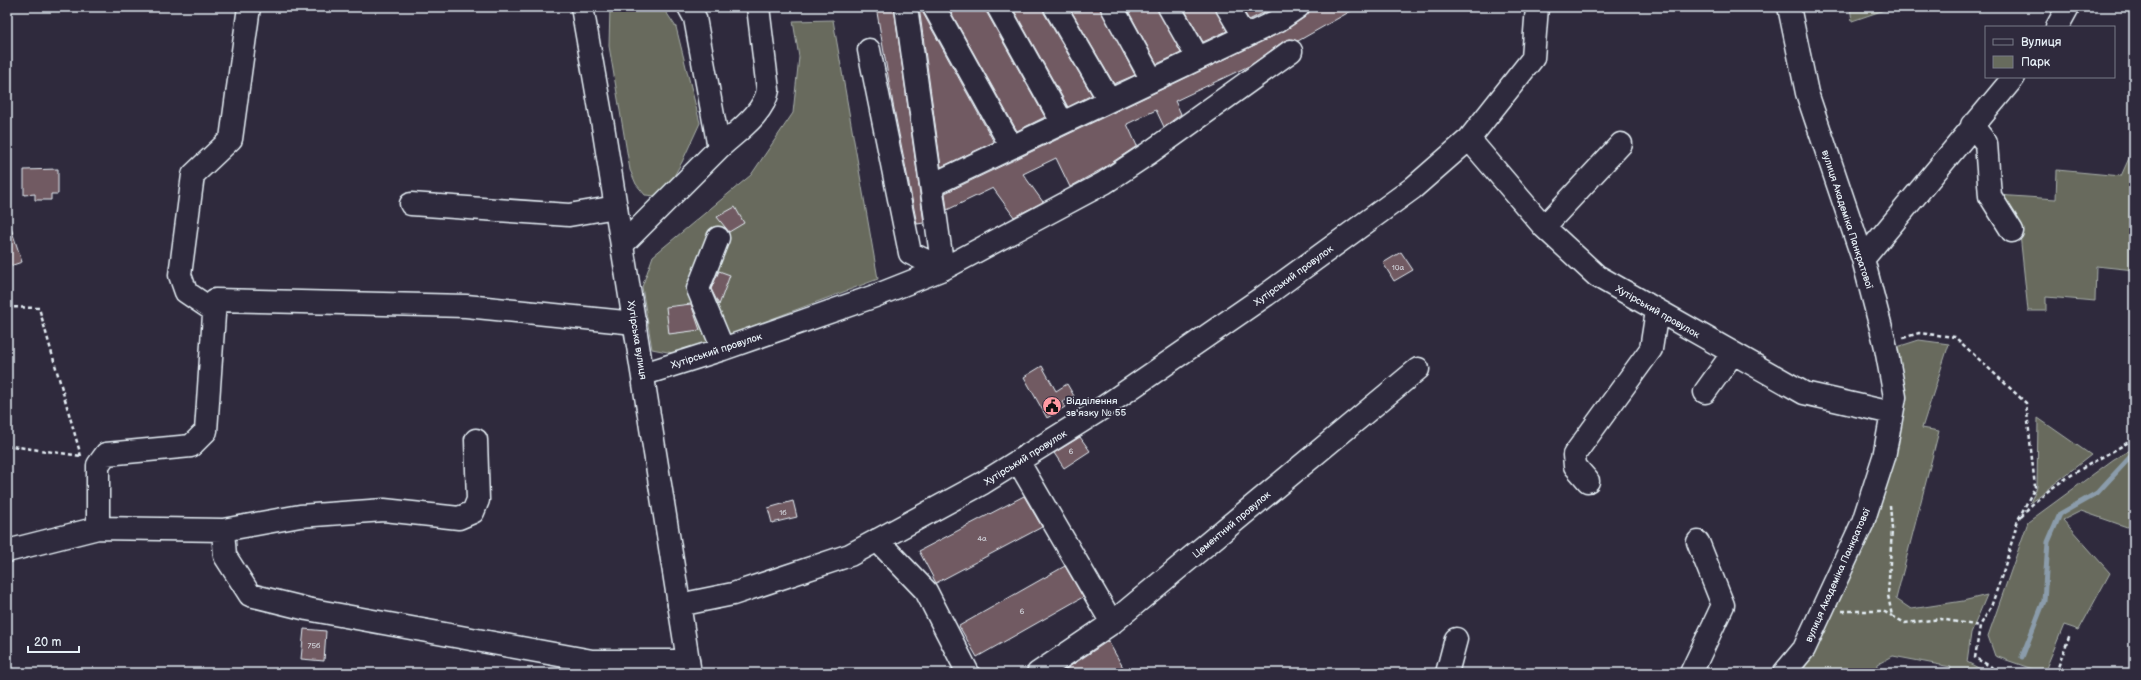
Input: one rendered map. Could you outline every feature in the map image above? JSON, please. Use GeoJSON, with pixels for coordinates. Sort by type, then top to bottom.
{"type":"FeatureCollection","features":[{"type":"Feature","properties":{"kind":"street"},"geometry":{"type":"LineString","coordinates":[[214,311],[186,292],[180,275],[193,176],[231,139],[249,7]]}},
{"type":"Feature","properties":{"kind":"street","name":"Хутірська вулиця"},"geometry":{"type":"LineString","coordinates":[[582,7],[644,374],[689,667]]}},
{"type":"Feature","properties":{"kind":"street"},"geometry":{"type":"LineString","coordinates":[[689,7],[695,18],[719,148]]}},
{"type":"Feature","properties":{"kind":"street"},"geometry":{"type":"LineString","coordinates":[[622,245],[760,109],[767,97],[768,90],[758,7]]}},
{"type":"Feature","properties":{"kind":"street"},"geometry":{"type":"LineString","coordinates":[[906,7],[943,269]]}},
{"type":"Feature","properties":{"kind":"street"},"geometry":{"type":"LineString","coordinates":[[934,7],[1011,146]]}},
{"type":"Feature","properties":{"kind":"street"},"geometry":{"type":"LineString","coordinates":[[998,7],[1062,122]]}},
{"type":"Feature","properties":{"kind":"street"},"geometry":{"type":"LineString","coordinates":[[1055,7],[1109,100]]}},
{"type":"Feature","properties":{"kind":"street"},"geometry":{"type":"LineString","coordinates":[[1112,7],[1152,80]]}},
{"type":"Feature","properties":{"kind":"street"},"geometry":{"type":"LineString","coordinates":[[1169,7],[1198,58]]}},
{"type":"Feature","properties":{"kind":"street"},"geometry":{"type":"LineString","coordinates":[[1227,7],[1244,36]]}},
{"type":"Feature","properties":{"kind":"street","name":"Хутірський провулок"},"geometry":{"type":"LineString","coordinates":[[680,605],[733,594],[850,555],[983,483],[1095,414],[1266,295],[1413,188],[1469,139],[1533,58],[1537,7]]}},
{"type":"Feature","properties":{"kind":"street","name":"вулиця Академіка Панкратової"},"geometry":{"type":"LineString","coordinates":[[1784,673],[1804,649],[1863,522],[1884,457],[1895,397],[1885,343],[1863,259],[1807,93],[1789,7]]}},
{"type":"Feature","properties":{"kind":"street"},"geometry":{"type":"LineString","coordinates":[[2058,26],[2068,7]]}},
{"type":"Feature","properties":{"kind":"street"},"geometry":{"type":"LineString","coordinates":[[932,185],[1244,36],[1289,10]]}},
{"type":"Feature","properties":{"kind":"street"},"geometry":{"type":"LineString","coordinates":[[869,50],[910,253],[943,269]]}},
{"type":"Feature","properties":{"kind":"street","name":"Хутірський провулок"},"geometry":{"type":"LineString","coordinates":[[644,374],[723,349],[874,296],[943,269],[1104,183],[1149,153],[1291,51]]}},
{"type":"Feature","properties":{"kind":"street"},"geometry":{"type":"LineString","coordinates":[[1863,259],[1972,125],[2013,78]]}},
{"type":"Feature","properties":{"kind":"street"},"geometry":{"type":"LineString","coordinates":[[1972,125],[1986,143],[1990,196],[2012,231]]}},
{"type":"Feature","properties":{"kind":"street","name":"Хутірський провулок"},"geometry":{"type":"LineString","coordinates":[[1469,139],[1544,227],[1596,276],[1804,393],[1892,413]]}},
{"type":"Feature","properties":{"kind":"street"},"geometry":{"type":"LineString","coordinates":[[1544,227],[1621,144]]}},
{"type":"Feature","properties":{"kind":"street"},"geometry":{"type":"LineString","coordinates":[[411,204],[568,215],[616,207]]}},
{"type":"Feature","properties":{"kind":"street"},"geometry":{"type":"LineString","coordinates":[[718,238],[698,289],[723,349]]}},
{"type":"Feature","properties":{"kind":"street"},"geometry":{"type":"LineString","coordinates":[[98,528],[89,460],[106,454],[191,446],[206,430],[215,300],[466,306],[635,323]]}},
{"type":"Feature","properties":{"kind":"street"},"geometry":{"type":"LineString","coordinates":[[1588,481],[1575,466],[1574,455],[1651,349],[1657,311]]}},
{"type":"Feature","properties":{"kind":"street"},"geometry":{"type":"LineString","coordinates":[[1705,392],[1733,353]]}},
{"type":"Feature","properties":{"kind":"street","name":"Цементний провулок"},"geometry":{"type":"LineString","coordinates":[[1038,673],[1112,623],[1418,368]]}},
{"type":"Feature","properties":{"kind":"street"},"geometry":{"type":"LineString","coordinates":[[7,551],[98,528],[223,530],[300,516],[384,510],[459,518],[473,512],[478,500],[476,440]]}},
{"type":"Feature","properties":{"kind":"street"},"geometry":{"type":"LineString","coordinates":[[1018,461],[1112,623]]}},
{"type":"Feature","properties":{"kind":"street"},"geometry":{"type":"LineString","coordinates":[[223,530],[225,556],[250,595],[307,609],[592,661],[689,667]]}},
{"type":"Feature","properties":{"kind":"street"},"geometry":{"type":"LineString","coordinates":[[877,540],[926,591],[968,673]]}},
{"type":"Feature","properties":{"kind":"street"},"geometry":{"type":"LineString","coordinates":[[1691,673],[1723,605],[1698,542]]}},
{"type":"Feature","properties":{"kind":"street"},"geometry":{"type":"LineString","coordinates":[[1447,673],[1456,639]]}},
{"type":"Feature","properties":{"kind":"path"},"geometry":{"type":"LineString","coordinates":[[7,307],[39,308],[89,460],[11,446],[7,448]]}},
{"type":"Feature","properties":{"kind":"path"},"geometry":{"type":"LineString","coordinates":[[1885,343],[1919,333],[1955,337],[2026,403],[2035,487],[2018,520],[1991,607],[1980,626],[1975,658],[2003,673]]}},
{"type":"Feature","properties":{"kind":"path"},"geometry":{"type":"LineString","coordinates":[[2018,520],[2030,506],[2081,469],[2133,440],[2134,435]]}},
{"type":"Feature","properties":{"kind":"path"},"geometry":{"type":"LineString","coordinates":[[1889,500],[1892,529],[1888,595],[1892,616]]}},
{"type":"Feature","properties":{"kind":"path"},"geometry":{"type":"LineString","coordinates":[[1825,605],[1846,613],[1883,611],[1906,623],[1942,619],[1980,626]]}},
{"type":"Feature","properties":{"kind":"path"},"geometry":{"type":"LineString","coordinates":[[2056,673],[2070,634]]}},
{"type":"Feature","properties":{"kind":"green space"},"geometry":{"type":"Polygon","coordinates":[[[610,7],[659,7],[666,12],[676,27],[700,123],[682,162],[666,190],[656,196],[645,195],[636,184],[630,170],[609,46],[610,7]]]}},
{"type":"Feature","properties":{"kind":"green space"},"geometry":{"type":"Polygon","coordinates":[[[1850,7],[1893,7],[1852,21],[1850,7]]]}},
{"type":"Feature","properties":{"kind":"green space"},"geometry":{"type":"Polygon","coordinates":[[[833,20],[878,279],[678,354],[652,349],[642,287],[653,256],[751,175],[793,113],[799,57],[793,21],[833,20]]]}},
{"type":"Feature","properties":{"kind":"green space"},"geometry":{"type":"Polygon","coordinates":[[[2134,147],[2134,270],[2096,266],[2095,301],[2046,297],[2046,311],[2028,311],[2020,234],[1996,195],[2056,199],[2057,170],[2121,176],[2134,147]]]}},
{"type":"Feature","properties":{"kind":"green space"},"geometry":{"type":"Polygon","coordinates":[[[1919,340],[1949,344],[1922,428],[1939,431],[1896,599],[1911,609],[1963,601],[1987,595],[1971,633],[1967,662],[1988,673],[1950,673],[1951,667],[1893,656],[1878,664],[1877,673],[1802,673],[1839,601],[1876,521],[1898,420],[1894,348],[1919,340]]]}},
{"type":"Feature","properties":{"kind":"green space"},"geometry":{"type":"Polygon","coordinates":[[[2038,418],[2091,455],[2030,503],[2037,487],[2038,418]]]}},
{"type":"Feature","properties":{"kind":"green space"},"geometry":{"type":"Polygon","coordinates":[[[2134,448],[2134,525],[2127,527],[2081,511],[2063,520],[2110,573],[2079,630],[2064,625],[2044,673],[1995,656],[1988,636],[2028,522],[2114,459],[2134,448]]]}},
{"type":"Feature","properties":{"kind":"building"},"geometry":{"type":"Polygon","coordinates":[[[876,7],[894,7],[924,223],[917,224],[893,104],[876,7]]]}},
{"type":"Feature","properties":{"kind":"building"},"geometry":{"type":"Polygon","coordinates":[[[919,7],[922,7],[923,13],[994,142],[941,167],[919,7]]]}},
{"type":"Feature","properties":{"kind":"building"},"geometry":{"type":"Polygon","coordinates":[[[948,7],[986,7],[987,13],[1045,117],[1017,131],[948,7]]]}},
{"type":"Feature","properties":{"kind":"building"},"geometry":{"type":"Polygon","coordinates":[[[1012,7],[1043,7],[1044,13],[1092,95],[1068,107],[1012,7]]]}},
{"type":"Feature","properties":{"kind":"building"},"geometry":{"type":"Polygon","coordinates":[[[1069,7],[1100,7],[1135,75],[1114,84],[1069,7]]]}},
{"type":"Feature","properties":{"kind":"building"},"geometry":{"type":"Polygon","coordinates":[[[1126,7],[1157,7],[1181,53],[1157,64],[1126,7]]]}},
{"type":"Feature","properties":{"kind":"building"},"geometry":{"type":"Polygon","coordinates":[[[1183,7],[1215,7],[1227,31],[1203,42],[1183,7]]]}},
{"type":"Feature","properties":{"kind":"building"},"geometry":{"type":"Polygon","coordinates":[[[1241,7],[1275,7],[1249,20],[1241,7]]]}},
{"type":"Feature","properties":{"kind":"building"},"geometry":{"type":"Polygon","coordinates":[[[1312,7],[1358,7],[1298,41],[1290,39],[1284,41],[1251,65],[1175,101],[1181,114],[1164,127],[1156,110],[1127,124],[1137,146],[1102,169],[1070,187],[1056,158],[1023,174],[1043,202],[1014,217],[993,188],[947,210],[945,193],[1284,31],[1305,17],[1312,7]]]}},
{"type":"Feature","properties":{"kind":"building"},"geometry":{"type":"Polygon","coordinates":[[[58,169],[58,194],[51,194],[51,200],[35,200],[35,194],[24,195],[24,170],[58,169]]]}},
{"type":"Feature","properties":{"kind":"building"},"geometry":{"type":"Polygon","coordinates":[[[735,207],[744,223],[729,232],[717,217],[735,207]]]}},
{"type":"Feature","properties":{"kind":"building"},"geometry":{"type":"Polygon","coordinates":[[[7,225],[10,225],[22,262],[7,267],[7,225]]]}},
{"type":"Feature","properties":{"kind":"building"},"geometry":{"type":"Polygon","coordinates":[[[1401,252],[1413,270],[1394,281],[1383,263],[1401,252]]]}},
{"type":"Feature","properties":{"kind":"building"},"geometry":{"type":"Polygon","coordinates":[[[719,271],[730,275],[719,305],[711,289],[719,271]]]}},
{"type":"Feature","properties":{"kind":"building"},"geometry":{"type":"Polygon","coordinates":[[[691,304],[700,330],[669,334],[666,307],[691,304]]]}},
{"type":"Feature","properties":{"kind":"building"},"geometry":{"type":"Polygon","coordinates":[[[1042,366],[1056,391],[1067,384],[1074,396],[1062,402],[1065,407],[1047,418],[1024,377],[1042,366]]]}},
{"type":"Feature","properties":{"kind":"building"},"geometry":{"type":"Polygon","coordinates":[[[1080,437],[1090,451],[1064,468],[1054,453],[1080,437]]]}},
{"type":"Feature","properties":{"kind":"building"},"geometry":{"type":"Polygon","coordinates":[[[1024,496],[1042,527],[936,583],[919,551],[1024,496]]]}},
{"type":"Feature","properties":{"kind":"building"},"geometry":{"type":"Polygon","coordinates":[[[793,501],[797,517],[772,523],[768,508],[793,501]]]}},
{"type":"Feature","properties":{"kind":"building"},"geometry":{"type":"Polygon","coordinates":[[[1065,566],[1083,597],[977,657],[959,626],[1065,566]]]}},
{"type":"Feature","properties":{"kind":"building"},"geometry":{"type":"Polygon","coordinates":[[[304,629],[326,631],[324,661],[301,659],[304,629]]]}},
{"type":"Feature","properties":{"kind":"building"},"geometry":{"type":"Polygon","coordinates":[[[1108,641],[1124,669],[1116,673],[1060,673],[1108,641]]]}},
{"type":"Feature","properties":{"kind":"waterway"},"geometry":{"type":"LineString","coordinates":[[2022,657],[2044,601],[2048,542],[2060,514],[2097,493],[2134,453]]}},
{"type":"Feature","properties":{"kind":"place","name":"Відділення зв'язку № 55"},"geometry":{"type":"Point","coordinates":[1052,406]}}]}
